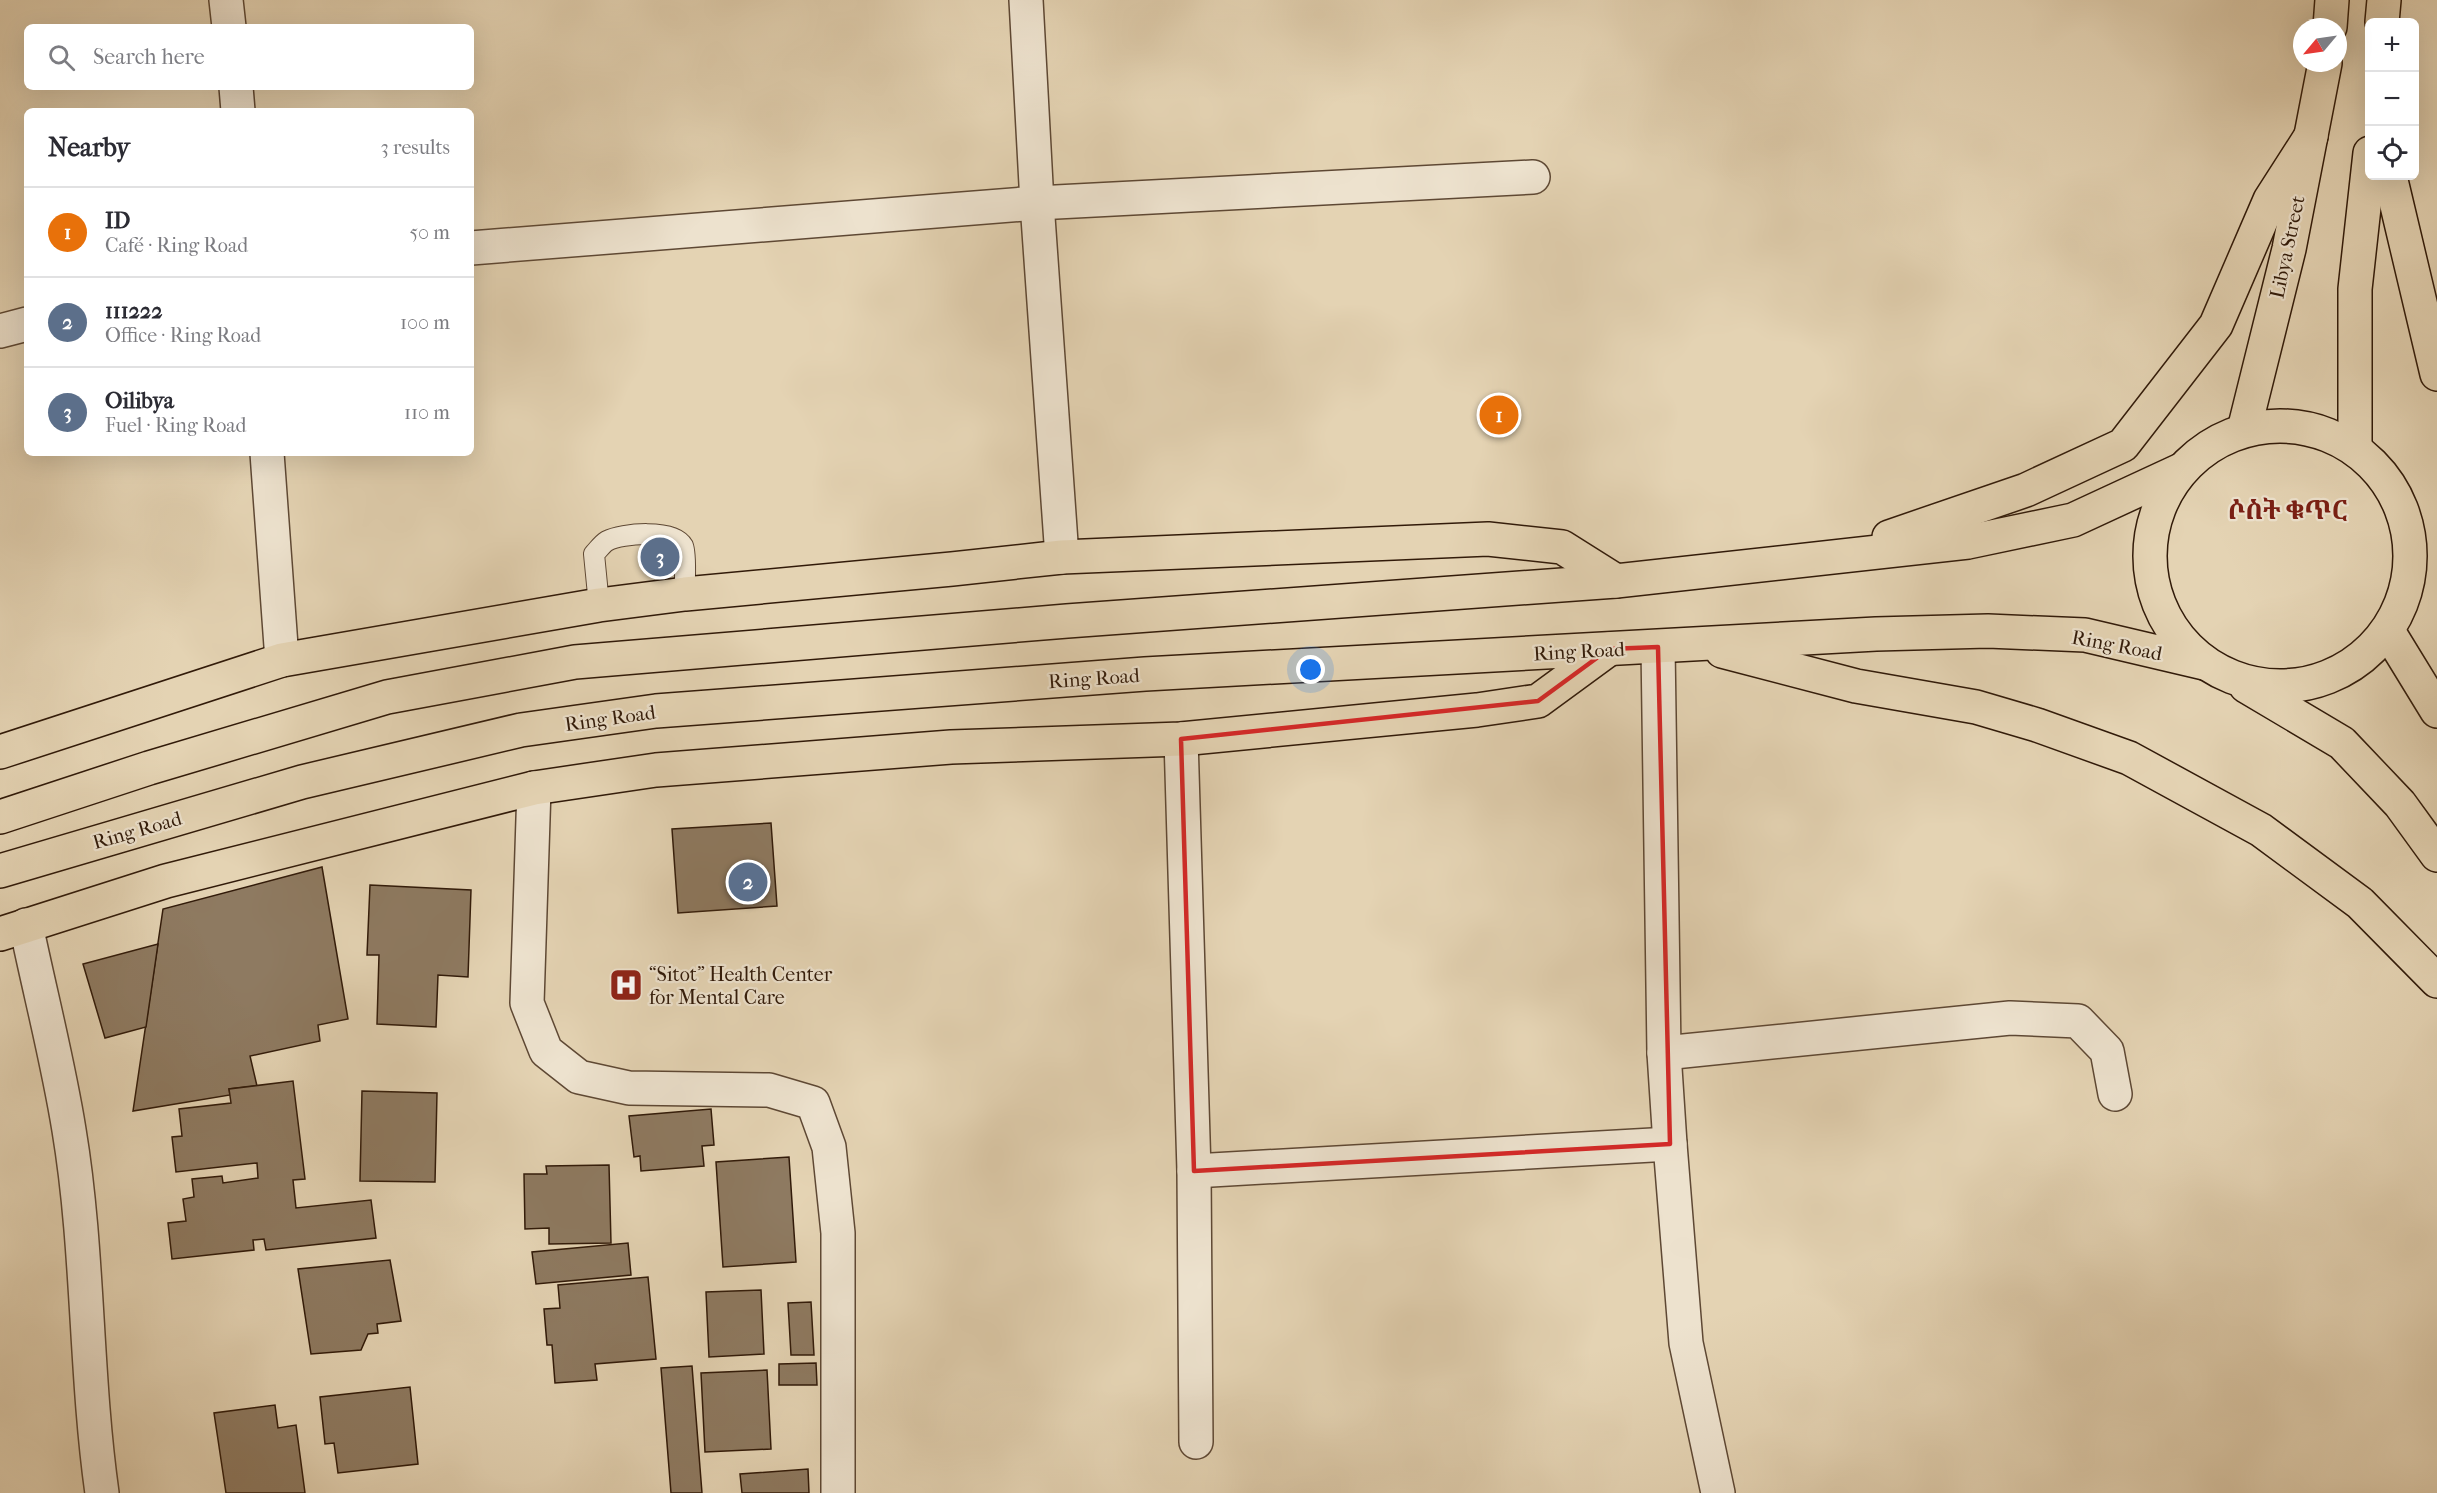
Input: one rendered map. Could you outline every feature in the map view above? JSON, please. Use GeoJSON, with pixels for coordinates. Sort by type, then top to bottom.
{"type":"FeatureCollection","features":[{"type":"Feature","properties":{"kind":"main road"},"geometry":{"type":"LineString","coordinates":[[2331,18],[2332,0]]}},
{"type":"Feature","properties":{"kind":"main road"},"geometry":{"type":"LineString","coordinates":[[2382,18],[2384,0]]}},
{"type":"Feature","properties":{"kind":"main road","name":"Libya Street"},"geometry":{"type":"LineString","coordinates":[[2244,430],[2289,249],[2323,72]]}},
{"type":"Feature","properties":{"kind":"main road"},"geometry":{"type":"LineString","coordinates":[[1831,557],[2026,490],[2123,445],[2216,325],[2270,200],[2311,136]]}},
{"type":"Feature","properties":{"kind":"main road"},"geometry":{"type":"LineString","coordinates":[[2355,449],[2355,289],[2367,180]]}},
{"type":"Feature","properties":{"kind":"main road"},"geometry":{"type":"LineString","coordinates":[[2391,180],[2436,368]]}},
{"type":"Feature","properties":{"kind":"main road"},"geometry":{"type":"LineString","coordinates":[[2234,679],[2268,687],[2303,686],[2336,675],[2365,657],[2388,631],[2406,594],[2411,553],[2403,513],[2384,477],[2355,449],[2320,431],[2282,424],[2244,430],[2209,445],[2181,470],[2161,500],[2151,534],[2150,572],[2159,607],[2178,638],[2204,663],[2342,743],[2400,804],[2437,855]]}},
{"type":"Feature","properties":{"kind":"main road"},"geometry":{"type":"LineString","coordinates":[[0,817],[149,768],[387,697],[575,662],[1055,622],[1616,581],[1968,542],[2073,520],[2181,470]]}},
{"type":"Feature","properties":{"kind":"main road"},"geometry":{"type":"LineString","coordinates":[[0,752],[282,660],[599,605],[685,594],[940,571],[1062,557],[1488,538],[1562,547],[1616,581]]}},
{"type":"Feature","properties":{"kind":"main road","name":"Ring Road"},"geometry":{"type":"LineString","coordinates":[[0,871],[302,782],[521,730],[644,713],[1145,674],[1876,634],[1988,631],[2085,635],[2204,663]]}},
{"type":"Feature","properties":{"kind":"main road"},"geometry":{"type":"LineString","coordinates":[[2388,631],[2437,711]]}},
{"type":"Feature","properties":{"kind":"main road"},"geometry":{"type":"LineString","coordinates":[[1694,644],[1856,686],[1976,707],[2037,725],[2129,758],[2261,830],[2360,903],[2437,981]]}},
{"type":"Feature","properties":{"kind":"main road"},"geometry":{"type":"LineString","coordinates":[[13,929],[166,881],[534,788],[656,770],[903,751],[1181,739],[1477,710],[1538,701],[1609,649]]}},
{"type":"Feature","properties":{"kind":"street"},"geometry":{"type":"LineString","coordinates":[[226,0],[229,24]]}},
{"type":"Feature","properties":{"kind":"street"},"geometry":{"type":"LineString","coordinates":[[1026,0],[1037,203],[1062,557]]}},
{"type":"Feature","properties":{"kind":"street"},"geometry":{"type":"LineString","coordinates":[[236,90],[238,108]]}},
{"type":"Feature","properties":{"kind":"street"},"geometry":{"type":"LineString","coordinates":[[474,248],[1037,203],[1533,177]]}},
{"type":"Feature","properties":{"kind":"street"},"geometry":{"type":"LineString","coordinates":[[0,331],[24,325]]}},
{"type":"Feature","properties":{"kind":"street"},"geometry":{"type":"LineString","coordinates":[[267,456],[282,660]]}},
{"type":"Feature","properties":{"kind":"street"},"geometry":{"type":"LineString","coordinates":[[1658,647],[1664,1053],[1670,1144],[1686,1343],[1718,1493]]}},
{"type":"Feature","properties":{"kind":"street"},"geometry":{"type":"LineString","coordinates":[[1181,739],[1194,1171],[1196,1442]]}},
{"type":"Feature","properties":{"kind":"street"},"geometry":{"type":"LineString","coordinates":[[534,788],[527,1003],[546,1051],[579,1077],[629,1088],[769,1090],[813,1103],[829,1147],[838,1233],[838,1493]]}},
{"type":"Feature","properties":{"kind":"street"},"geometry":{"type":"LineString","coordinates":[[13,929],[69,1131],[87,1293],[96,1448],[102,1493]]}},
{"type":"Feature","properties":{"kind":"street"},"geometry":{"type":"LineString","coordinates":[[1664,1053],[2010,1018],[2078,1021],[2107,1051],[2115,1094]]}},
{"type":"Feature","properties":{"kind":"street"},"geometry":{"type":"LineString","coordinates":[[1194,1171],[1670,1144]]}},
{"type":"Feature","properties":{"kind":"lane"},"geometry":{"type":"LineString","coordinates":[[599,605],[594,554],[604,542],[622,535],[671,536],[678,541],[684,548],[685,594]]}},
{"type":"Feature","properties":{"kind":"highlighted area"},"geometry":{"type":"Polygon","coordinates":[[[1658,647],[1670,1144],[1194,1171],[1181,739],[1538,701],[1609,649],[1658,647]]]}},
{"type":"Feature","properties":{"kind":"building"},"geometry":{"type":"Polygon","coordinates":[[[771,823],[777,906],[678,913],[672,829],[771,823]]]}},
{"type":"Feature","properties":{"kind":"building"},"geometry":{"type":"Polygon","coordinates":[[[322,867],[348,1019],[318,1025],[320,1041],[250,1056],[257,1086],[229,1089],[230,1095],[133,1111],[163,909],[322,867]]]}},
{"type":"Feature","properties":{"kind":"building"},"geometry":{"type":"Polygon","coordinates":[[[370,885],[471,890],[468,977],[438,975],[436,1027],[377,1024],[379,955],[367,955],[370,885]]]}},
{"type":"Feature","properties":{"kind":"building"},"geometry":{"type":"Polygon","coordinates":[[[158,944],[146,1027],[105,1038],[83,964],[158,944]]]}},
{"type":"Feature","properties":{"kind":"building"},"geometry":{"type":"Polygon","coordinates":[[[293,1081],[305,1179],[293,1180],[296,1208],[371,1200],[376,1238],[266,1250],[264,1239],[253,1240],[254,1250],[172,1259],[168,1223],[186,1221],[183,1199],[194,1197],[192,1179],[222,1176],[223,1183],[258,1178],[257,1163],[176,1172],[172,1137],[182,1136],[179,1109],[231,1103],[229,1089],[293,1081]]]}},
{"type":"Feature","properties":{"kind":"building"},"geometry":{"type":"Polygon","coordinates":[[[362,1091],[437,1093],[435,1182],[360,1181],[362,1091]]]}},
{"type":"Feature","properties":{"kind":"building"},"geometry":{"type":"Polygon","coordinates":[[[711,1109],[714,1145],[702,1146],[704,1166],[641,1171],[640,1156],[634,1157],[629,1116],[711,1109]]]}},
{"type":"Feature","properties":{"kind":"building"},"geometry":{"type":"Polygon","coordinates":[[[789,1157],[796,1262],[723,1267],[716,1162],[789,1157]]]}},
{"type":"Feature","properties":{"kind":"building"},"geometry":{"type":"Polygon","coordinates":[[[609,1165],[611,1243],[549,1244],[549,1228],[525,1229],[524,1174],[547,1174],[546,1166],[609,1165]]]}},
{"type":"Feature","properties":{"kind":"building"},"geometry":{"type":"Polygon","coordinates":[[[628,1243],[631,1275],[536,1284],[532,1252],[628,1243]]]}},
{"type":"Feature","properties":{"kind":"building"},"geometry":{"type":"Polygon","coordinates":[[[390,1260],[401,1321],[377,1324],[378,1333],[368,1334],[361,1350],[311,1354],[298,1269],[390,1260]]]}},
{"type":"Feature","properties":{"kind":"building"},"geometry":{"type":"Polygon","coordinates":[[[648,1277],[656,1359],[595,1364],[597,1380],[555,1383],[552,1345],[547,1345],[544,1309],[560,1308],[558,1285],[648,1277]]]}},
{"type":"Feature","properties":{"kind":"building"},"geometry":{"type":"Polygon","coordinates":[[[761,1290],[764,1354],[709,1357],[706,1292],[761,1290]]]}},
{"type":"Feature","properties":{"kind":"building"},"geometry":{"type":"Polygon","coordinates":[[[811,1302],[814,1355],[791,1355],[788,1303],[811,1302]]]}},
{"type":"Feature","properties":{"kind":"building"},"geometry":{"type":"Polygon","coordinates":[[[816,1363],[817,1385],[779,1385],[779,1364],[816,1363]]]}},
{"type":"Feature","properties":{"kind":"building"},"geometry":{"type":"Polygon","coordinates":[[[692,1366],[702,1493],[671,1493],[661,1368],[692,1366]]]}},
{"type":"Feature","properties":{"kind":"building"},"geometry":{"type":"Polygon","coordinates":[[[767,1370],[771,1449],[705,1452],[701,1373],[767,1370]]]}},
{"type":"Feature","properties":{"kind":"building"},"geometry":{"type":"Polygon","coordinates":[[[410,1387],[418,1464],[338,1473],[334,1443],[325,1444],[320,1397],[410,1387]]]}},
{"type":"Feature","properties":{"kind":"building"},"geometry":{"type":"Polygon","coordinates":[[[275,1405],[278,1428],[296,1425],[305,1493],[226,1493],[214,1413],[275,1405]]]}},
{"type":"Feature","properties":{"kind":"building"},"geometry":{"type":"Polygon","coordinates":[[[808,1469],[809,1493],[742,1493],[740,1474],[808,1469]]]}},
{"type":"Feature","properties":{"kind":"place","name":"ID"},"geometry":{"type":"Point","coordinates":[1499,415]}},
{"type":"Feature","properties":{"kind":"place","name":"Oilibya"},"geometry":{"type":"Point","coordinates":[660,557]}},
{"type":"Feature","properties":{"kind":"place","name":"111222"},"geometry":{"type":"Point","coordinates":[748,882]}},
{"type":"Feature","properties":{"kind":"place","name":"“Sitot” Health Center for Mental Care"},"geometry":{"type":"Point","coordinates":[626,985]}},
{"type":"Feature","properties":{"kind":"district","name":"ሶስት ቁጥር"},"geometry":{"type":"Point","coordinates":[2288,510]}}]}
